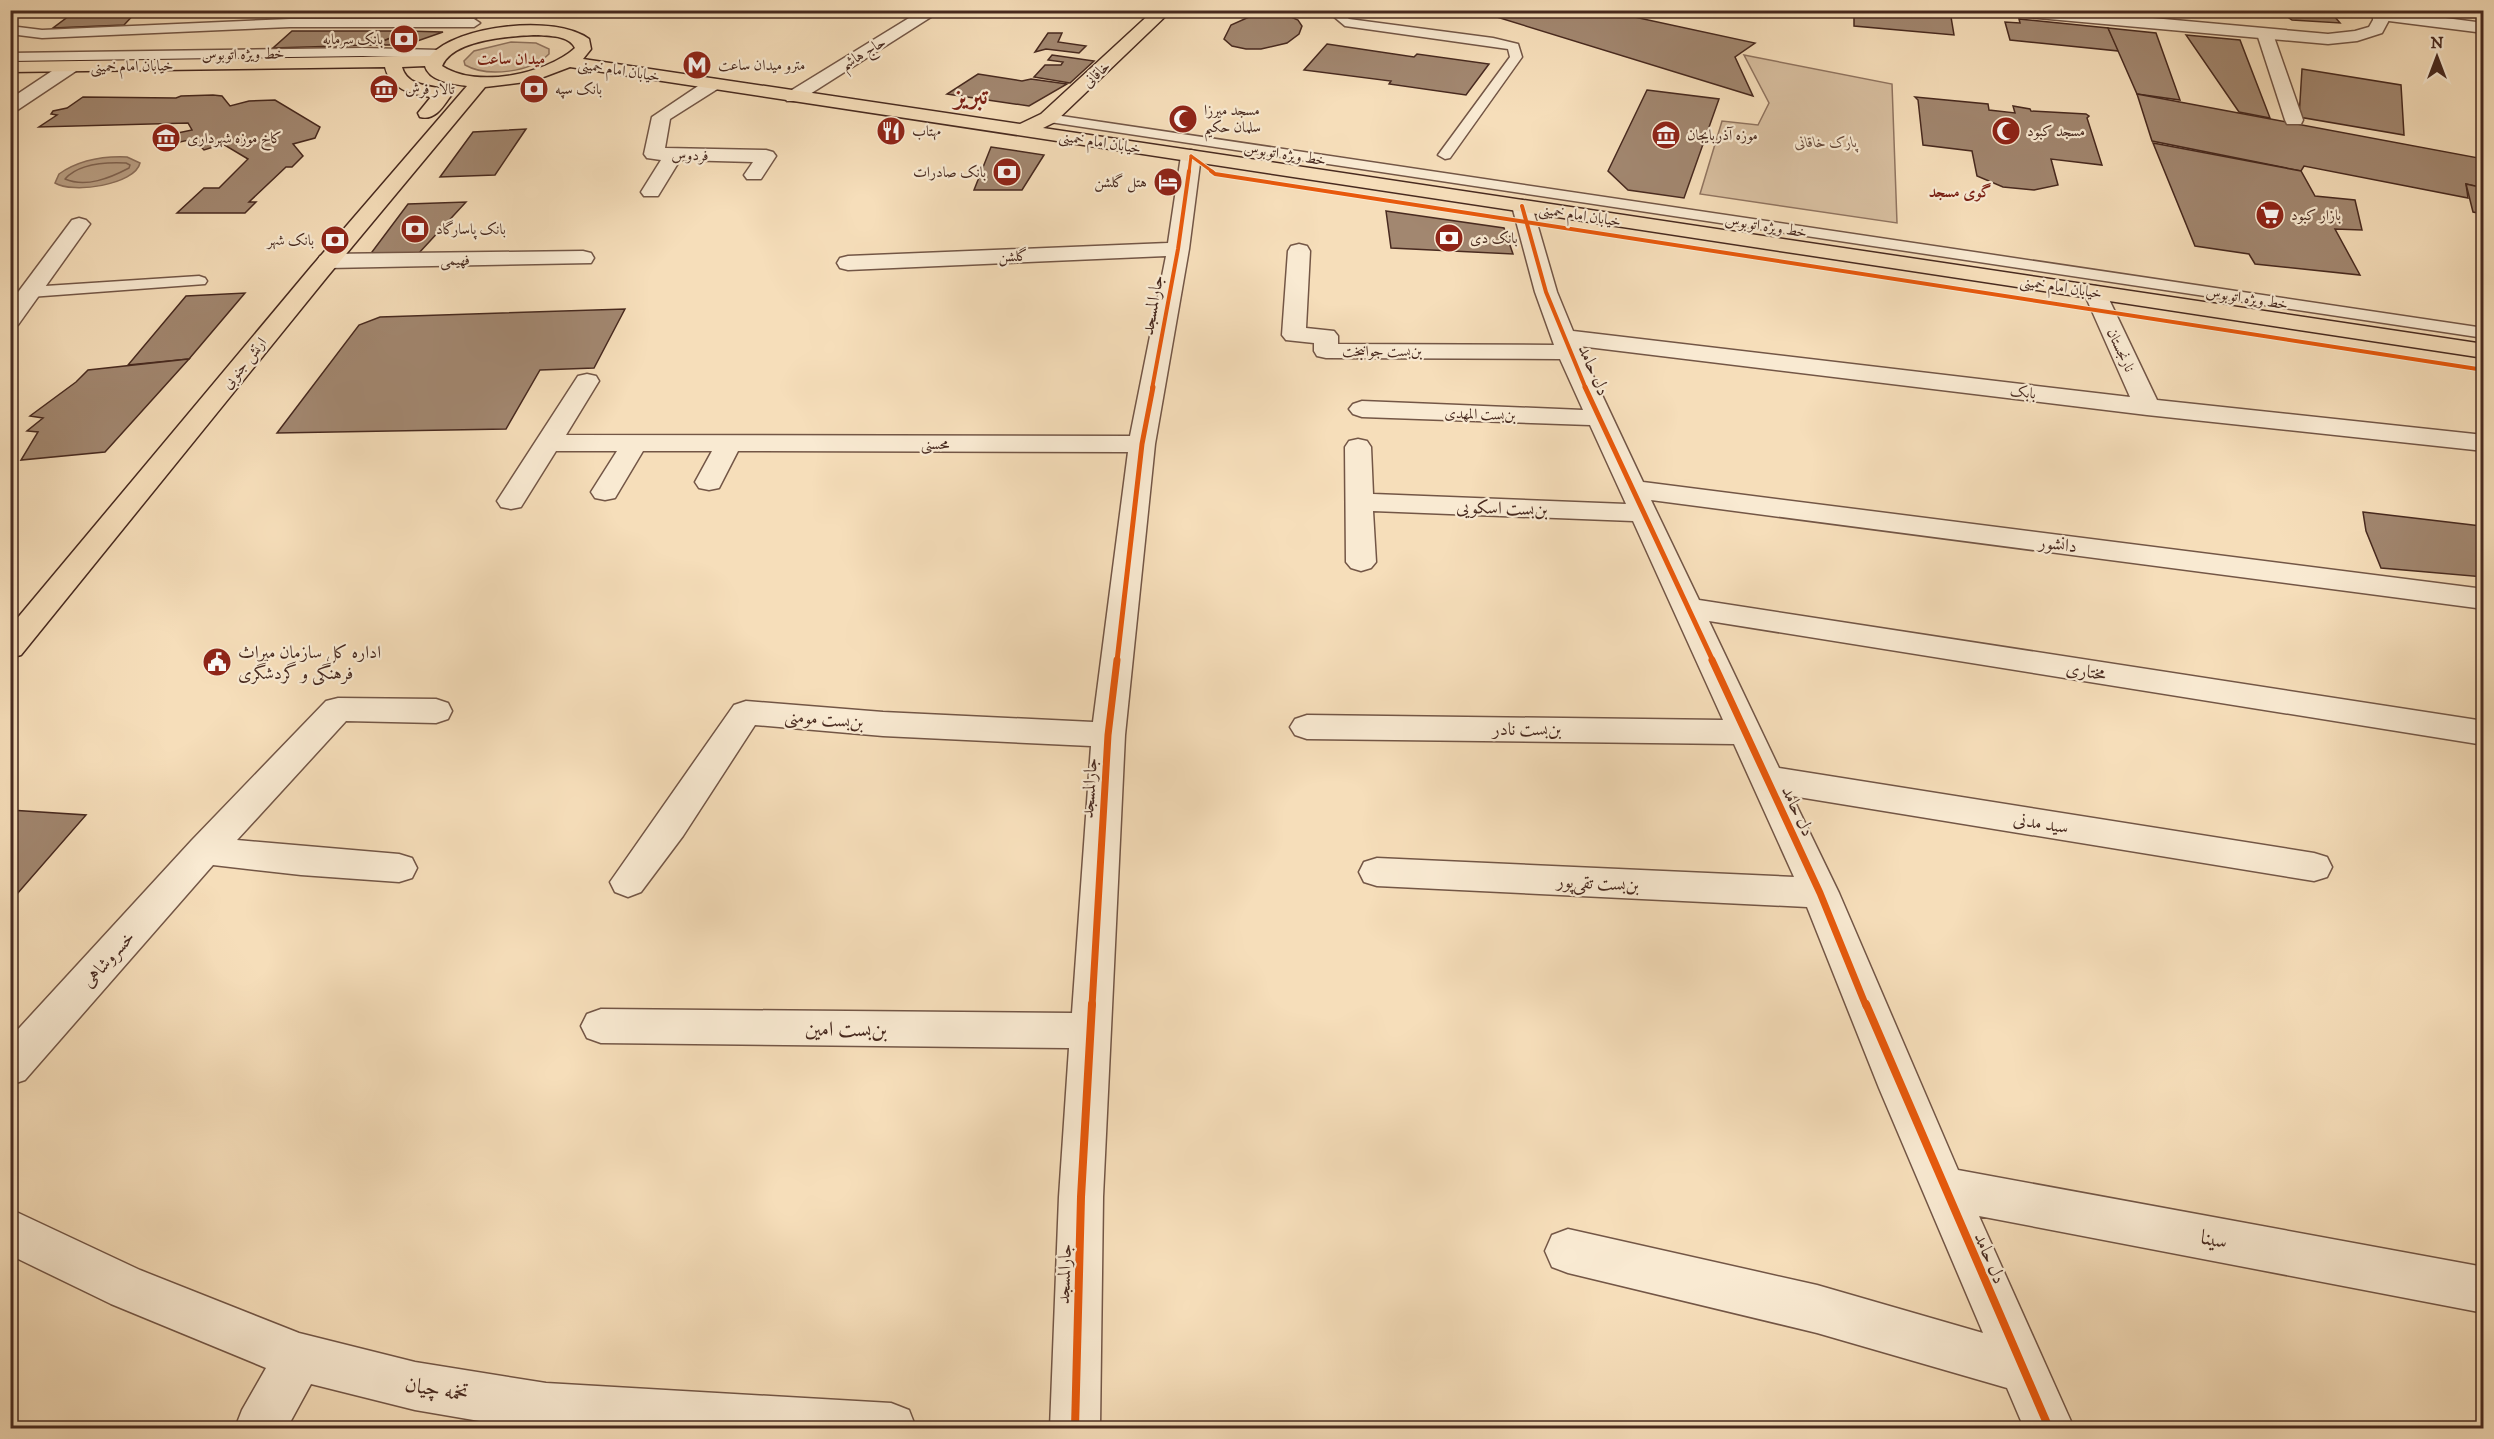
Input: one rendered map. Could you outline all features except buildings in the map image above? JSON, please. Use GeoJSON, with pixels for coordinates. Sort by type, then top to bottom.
{"type":"FeatureCollection","features":[{"type":"Feature","properties":{"kind":"main road","name":"خاقانی"},"geometry":{"type":"LineString","coordinates":[[1023,130],[1048,118],[1164,10]]}},
{"type":"Feature","properties":{"kind":"main road"},"geometry":{"type":"LineString","coordinates":[[536,30],[551,17]]}},
{"type":"Feature","properties":{"kind":"main road"},"geometry":{"type":"LineString","coordinates":[[536,30],[567,34],[583,43],[584,49],[570,62],[530,76],[480,82],[448,78],[433,68],[436,58],[449,48],[480,37],[536,30]]}},
{"type":"Feature","properties":{"kind":"main road","name":"خیابان امام خمینی"},"geometry":{"type":"LineString","coordinates":[[10,67],[393,62],[436,58]]}},
{"type":"Feature","properties":{"kind":"main road"},"geometry":{"type":"LineString","coordinates":[[393,62],[393,72],[403,84],[443,94],[414,129]]}},
{"type":"Feature","properties":{"kind":"main road","name":"خیابان امام خمینی"},"geometry":{"type":"LineString","coordinates":[[570,62],[2484,351]]}},
{"type":"Feature","properties":{"kind":"main road","name":"ارتش جنوبی"},"geometry":{"type":"LineString","coordinates":[[10,648],[328,261],[480,82]]}},
{"type":"Feature","properties":{"kind":"main road"},"geometry":{"type":"LineString","coordinates":[[372,180],[373,209]]}},
{"type":"Feature","properties":{"kind":"main road"},"geometry":{"type":"LineString","coordinates":[[10,634],[39,613]]}},
{"type":"Feature","properties":{"kind":"street","name":"حاج هاشم"},"geometry":{"type":"LineString","coordinates":[[793,97],[934,10]]}},
{"type":"Feature","properties":{"kind":"street"},"geometry":{"type":"LineString","coordinates":[[2006,10],[2328,39],[2357,36],[2376,30],[2381,13],[2484,27]]}},
{"type":"Feature","properties":{"kind":"street"},"geometry":{"type":"LineString","coordinates":[[2265,34],[2294,120]]}},
{"type":"Feature","properties":{"kind":"street"},"geometry":{"type":"LineString","coordinates":[[10,106],[70,67]]}},
{"type":"Feature","properties":{"kind":"street","name":"فردوس"},"geometry":{"type":"LineString","coordinates":[[713,84],[661,117],[654,154],[766,156],[754,175]]}},
{"type":"Feature","properties":{"kind":"street"},"geometry":{"type":"LineString","coordinates":[[651,192],[675,155]]}},
{"type":"Feature","properties":{"kind":"street","name":"جارالمسجد"},"geometry":{"type":"LineString","coordinates":[[1075,1428],[1081,1208],[1108,735],[1142,444],[1178,249],[1191,156]]}},
{"type":"Feature","properties":{"kind":"street","name":"دل حامد"},"geometry":{"type":"LineString","coordinates":[[1522,206],[1535,256],[1566,344],[1598,418],[1639,501],[1820,893],[1944,1188],[2049,1428]]}},
{"type":"Feature","properties":{"kind":"street"},"geometry":{"type":"LineString","coordinates":[[10,320],[79,224]]}},
{"type":"Feature","properties":{"kind":"street","name":"گلشن"},"geometry":{"type":"LineString","coordinates":[[848,263],[1178,249]]}},
{"type":"Feature","properties":{"kind":"street","name":"بن‌بست جوانبخت"},"geometry":{"type":"LineString","coordinates":[[1299,251],[1294,335],[1326,336],[1326,351],[1566,344]]}},
{"type":"Feature","properties":{"kind":"street","name":"فهیمی"},"geometry":{"type":"LineString","coordinates":[[328,261],[583,258]]}},
{"type":"Feature","properties":{"kind":"street","name":"نارنجستان"},"geometry":{"type":"LineString","coordinates":[[2095,292],[2147,407]]}},
{"type":"Feature","properties":{"kind":"street","name":"بابک"},"geometry":{"type":"LineString","coordinates":[[1566,344],[2484,443]]}},
{"type":"Feature","properties":{"kind":"street"},"geometry":{"type":"LineString","coordinates":[[511,501],[587,381]]}},
{"type":"Feature","properties":{"kind":"street","name":"بن‌بست المهدی"},"geometry":{"type":"LineString","coordinates":[[1362,409],[1598,418]]}},
{"type":"Feature","properties":{"kind":"street","name":"محسنی"},"geometry":{"type":"LineString","coordinates":[[546,443],[1142,444]]}},
{"type":"Feature","properties":{"kind":"street"},"geometry":{"type":"LineString","coordinates":[[605,492],[635,443]]}},
{"type":"Feature","properties":{"kind":"street"},"geometry":{"type":"LineString","coordinates":[[709,482],[729,443]]}},
{"type":"Feature","properties":{"kind":"street"},"geometry":{"type":"LineString","coordinates":[[1358,447],[1361,562]]}},
{"type":"Feature","properties":{"kind":"street","name":"بن‌بست اسکویی"},"geometry":{"type":"LineString","coordinates":[[1359,502],[1639,501]]}},
{"type":"Feature","properties":{"kind":"street","name":"دانشور"},"geometry":{"type":"LineString","coordinates":[[1639,501],[2484,599]]}},
{"type":"Feature","properties":{"kind":"street","name":"مختاری"},"geometry":{"type":"LineString","coordinates":[[1689,608],[2484,733]]}},
{"type":"Feature","properties":{"kind":"street","name":"خسروشاهی"},"geometry":{"type":"LineString","coordinates":[[10,1067],[205,850],[338,710],[436,711]]}},
{"type":"Feature","properties":{"kind":"street","name":"بن‌بست مومنی"},"geometry":{"type":"LineString","coordinates":[[628,882],[670,826],[746,712],[883,724],[1108,735]]}},
{"type":"Feature","properties":{"kind":"street","name":"بن‌بست نادر"},"geometry":{"type":"LineString","coordinates":[[1308,727],[1746,732]]}},
{"type":"Feature","properties":{"kind":"street","name":"سید مدنی"},"geometry":{"type":"LineString","coordinates":[[1767,779],[2314,867]]}},
{"type":"Feature","properties":{"kind":"street"},"geometry":{"type":"LineString","coordinates":[[205,850],[302,861],[399,868]]}},
{"type":"Feature","properties":{"kind":"street","name":"بن‌بست تقی‌پور"},"geometry":{"type":"LineString","coordinates":[[1377,872],[1820,893]]}},
{"type":"Feature","properties":{"kind":"street","name":"بن‌بست امین"},"geometry":{"type":"LineString","coordinates":[[601,1026],[1090,1031]]}},
{"type":"Feature","properties":{"kind":"street","name":"سینا"},"geometry":{"type":"LineString","coordinates":[[1944,1188],[2484,1290]]}},
{"type":"Feature","properties":{"kind":"street","name":"تخمه چیان"},"geometry":{"type":"LineString","coordinates":[[10,1231],[127,1288],[298,1357],[415,1386],[546,1408],[784,1425],[891,1428]]}},
{"type":"Feature","properties":{"kind":"street"},"geometry":{"type":"LineString","coordinates":[[1568,1251],[1817,1309],[2022,1368]]}},
{"type":"Feature","properties":{"kind":"street"},"geometry":{"type":"LineString","coordinates":[[260,1428],[298,1357]]}},
{"type":"Feature","properties":{"kind":"lane"},"geometry":{"type":"LineString","coordinates":[[1331,10],[1346,22],[1493,42],[1514,47],[1516,57],[1445,155]]}},
{"type":"Feature","properties":{"kind":"lane"},"geometry":{"type":"LineString","coordinates":[[10,30],[42,34],[290,23],[474,23]]}},
{"type":"Feature","properties":{"kind":"lane","name":"خط ویژه اتوبوس"},"geometry":{"type":"LineString","coordinates":[[10,57],[363,52],[436,58]]}},
{"type":"Feature","properties":{"kind":"lane","name":"خط ویژه اتوبوس"},"geometry":{"type":"LineString","coordinates":[[1048,118],[2484,333]]}},
{"type":"Feature","properties":{"kind":"lane"},"geometry":{"type":"LineString","coordinates":[[30,292],[199,280]]}},
{"type":"Feature","properties":{"kind":"green space"},"geometry":{"type":"Polygon","coordinates":[[[511,42],[536,43],[549,49],[549,54],[532,65],[509,71],[485,71],[465,65],[464,61],[474,51],[511,42]]]}},
{"type":"Feature","properties":{"kind":"green space","name":"پارک خاقانی"},"geometry":{"type":"Polygon","coordinates":[[[1744,55],[1892,84],[1897,223],[1700,194],[1722,121],[1758,125],[1769,103],[1744,55]]]}},
{"type":"Feature","properties":{"kind":"water"},"geometry":{"type":"Polygon","coordinates":[[[127,157],[140,163],[136,171],[115,182],[75,188],[55,183],[59,174],[83,162],[100,158],[127,157]]]}},
{"type":"Feature","properties":{"kind":"cycle path"},"geometry":{"type":"LineString","coordinates":[[1191,156],[1215,174],[2484,370]]}},
{"type":"Feature","properties":{"kind":"cycle path"},"geometry":{"type":"LineString","coordinates":[[1075,1428],[1081,1197],[1108,735],[1142,444],[1178,249],[1191,156]]}},
{"type":"Feature","properties":{"kind":"cycle path"},"geometry":{"type":"LineString","coordinates":[[1522,206],[1546,292],[1569,352],[1820,893],[1900,1088],[2049,1428]]}},
{"type":"Feature","properties":{"kind":"place","name":"بانک سرمایه"},"geometry":{"type":"Point","coordinates":[404,39]}},
{"type":"Feature","properties":{"kind":"place","name":"مترو میدان ساعت"},"geometry":{"type":"Point","coordinates":[697,65]}},
{"type":"Feature","properties":{"kind":"place","name":"تالار فرش"},"geometry":{"type":"Point","coordinates":[384,89]}},
{"type":"Feature","properties":{"kind":"place","name":"بانک سپه"},"geometry":{"type":"Point","coordinates":[534,89]}},
{"type":"Feature","properties":{"kind":"place","name":"مسجد میرزا سلمان حکیم"},"geometry":{"type":"Point","coordinates":[1183,119]}},
{"type":"Feature","properties":{"kind":"place","name":"مهتاب"},"geometry":{"type":"Point","coordinates":[891,131]}},
{"type":"Feature","properties":{"kind":"place","name":"مسجد کبود"},"geometry":{"type":"Point","coordinates":[2006,131]}},
{"type":"Feature","properties":{"kind":"place","name":"موزه آذربایجان"},"geometry":{"type":"Point","coordinates":[1666,135]}},
{"type":"Feature","properties":{"kind":"place","name":"کاخ موزه شهرداری"},"geometry":{"type":"Point","coordinates":[166,138]}},
{"type":"Feature","properties":{"kind":"place","name":"بانک صادرات"},"geometry":{"type":"Point","coordinates":[1007,172]}},
{"type":"Feature","properties":{"kind":"place","name":"هتل گلشن"},"geometry":{"type":"Point","coordinates":[1168,182]}},
{"type":"Feature","properties":{"kind":"place","name":"بازار کبود"},"geometry":{"type":"Point","coordinates":[2270,215]}},
{"type":"Feature","properties":{"kind":"place","name":"بانک پاسارگاد"},"geometry":{"type":"Point","coordinates":[415,229]}},
{"type":"Feature","properties":{"kind":"place","name":"بانک دی"},"geometry":{"type":"Point","coordinates":[1449,238]}},
{"type":"Feature","properties":{"kind":"place","name":"بانک شهر"},"geometry":{"type":"Point","coordinates":[335,240]}},
{"type":"Feature","properties":{"kind":"place","name":"اداره کل سازمان میراث فرهنگی و گردشگری"},"geometry":{"type":"Point","coordinates":[217,662]}},
{"type":"Feature","properties":{"kind":"district","name":"میدان ساعت"},"geometry":{"type":"Point","coordinates":[511,58]}},
{"type":"Feature","properties":{"kind":"district","name":"تبریز"},"geometry":{"type":"Point","coordinates":[971,95]}},
{"type":"Feature","properties":{"kind":"district","name":"گوی مسجد"},"geometry":{"type":"Point","coordinates":[1960,191]}}]}
